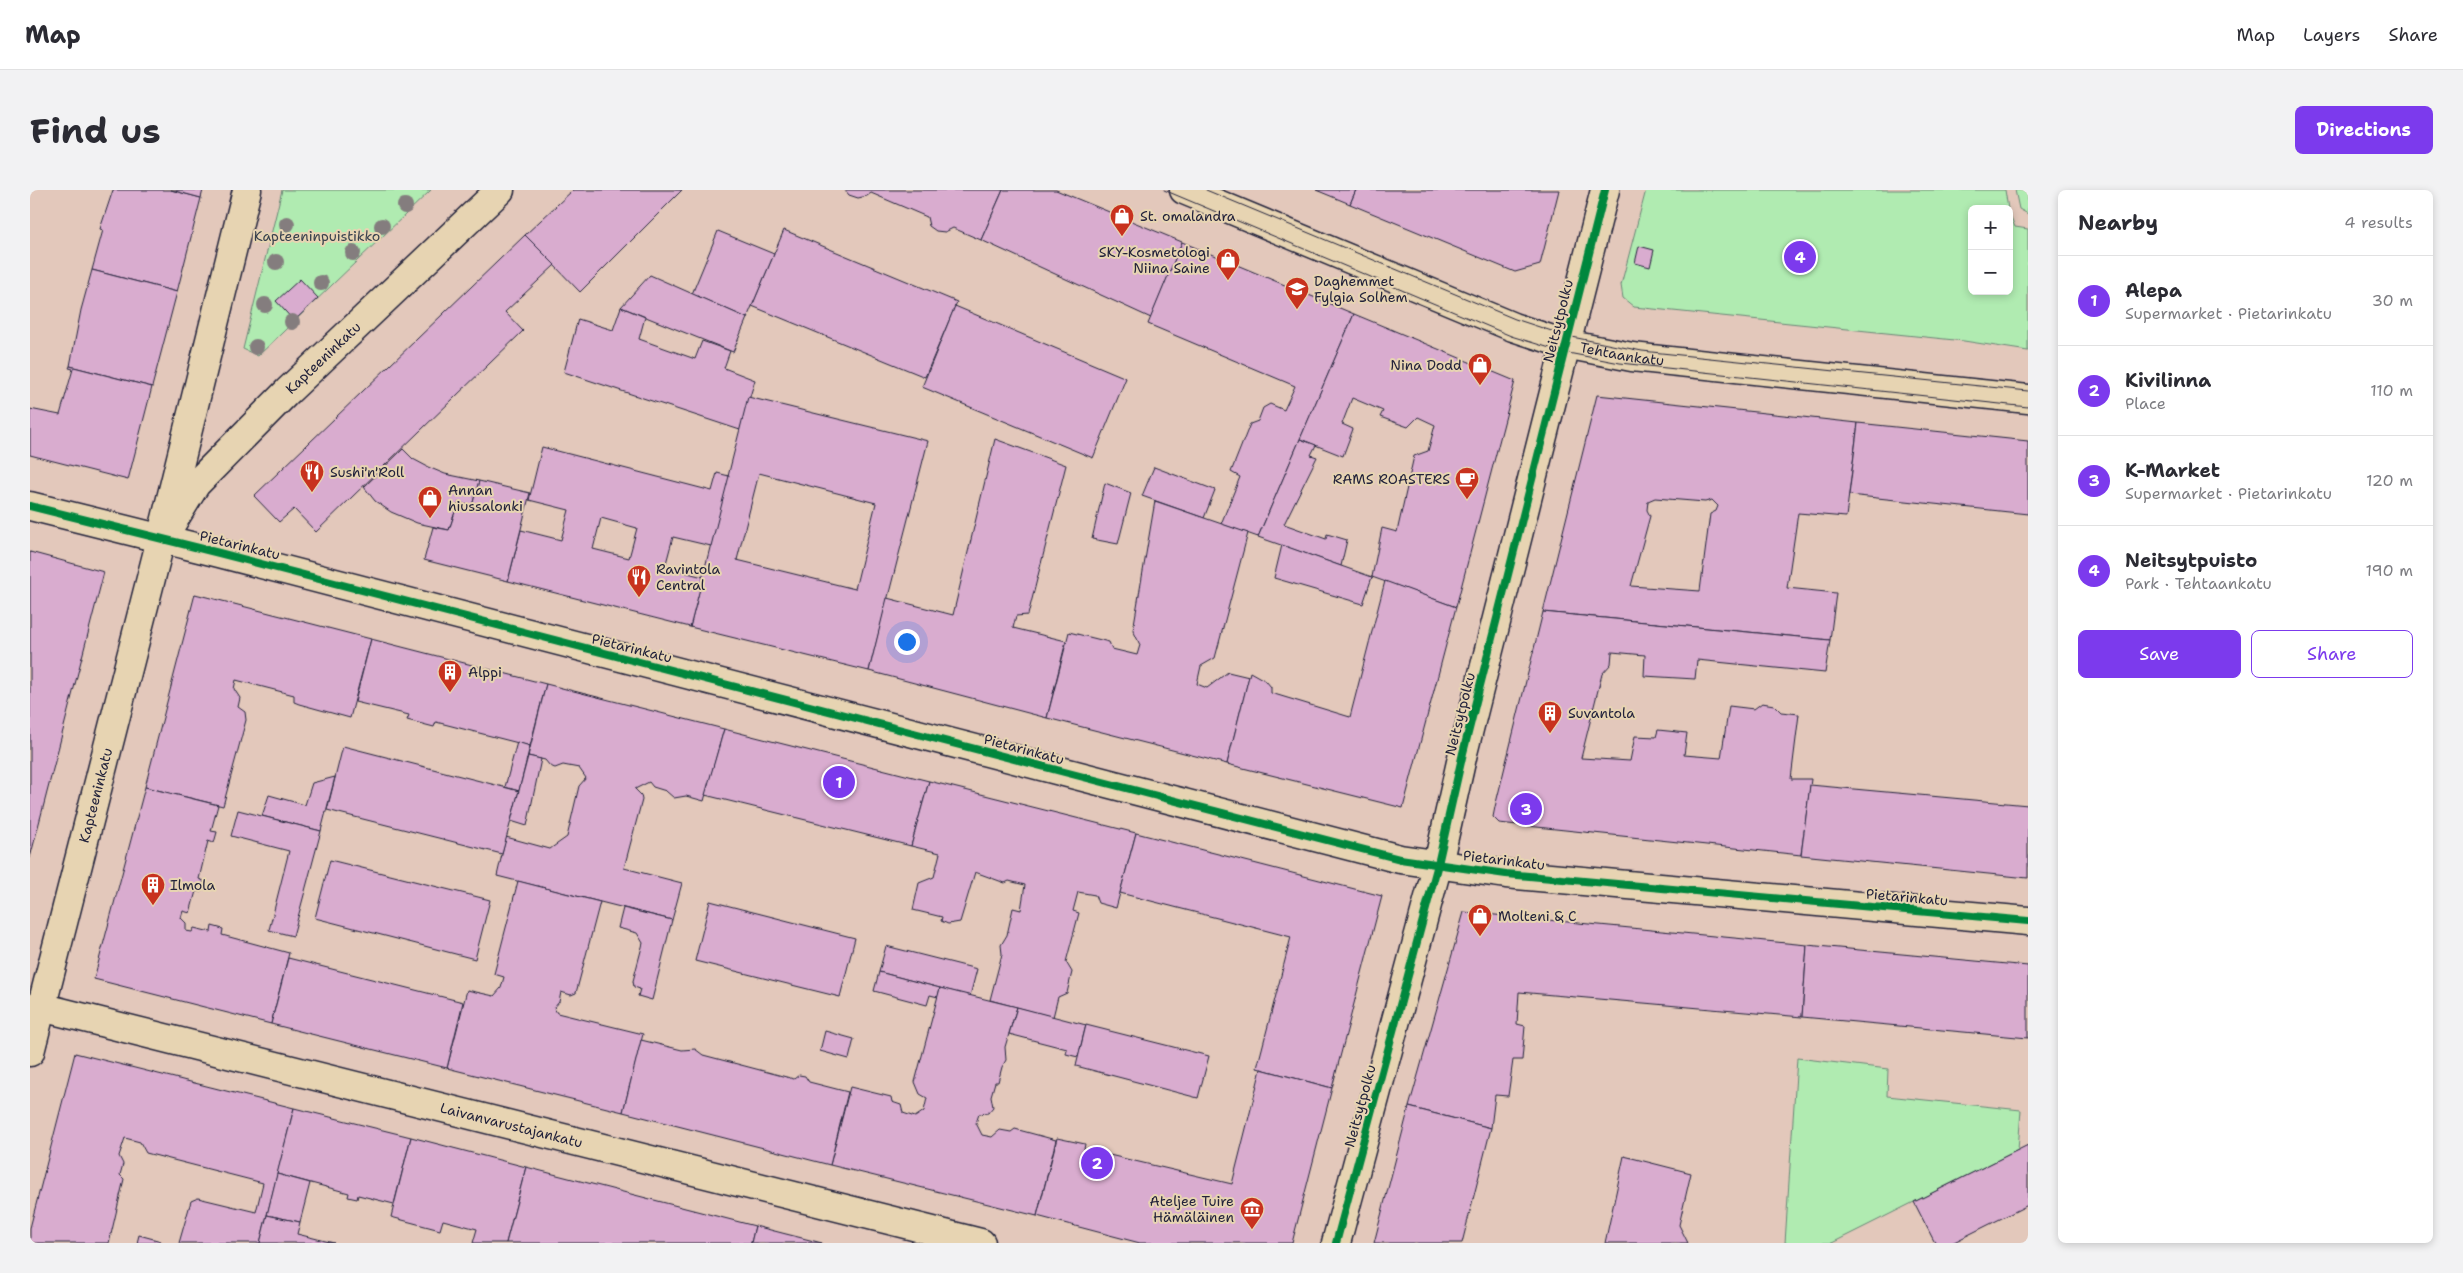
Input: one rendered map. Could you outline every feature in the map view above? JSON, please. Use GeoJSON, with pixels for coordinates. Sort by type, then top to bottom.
{"type":"FeatureCollection","features":[{"type":"Feature","properties":{"kind":"street","name":"Kapteeninkatu"},"geometry":{"type":"LineString","coordinates":[[30,1052],[161,538],[247,190]]}},
{"type":"Feature","properties":{"kind":"street","name":"Kapteeninkatu"},"geometry":{"type":"LineString","coordinates":[[161,538],[203,477],[288,391],[500,190]]}},
{"type":"Feature","properties":{"kind":"street","name":"Tehtaankatu"},"geometry":{"type":"LineString","coordinates":[[1184,190],[1512,327],[1565,344],[1632,357],[2028,399]]}},
{"type":"Feature","properties":{"kind":"street","name":"Neitsytpolku"},"geometry":{"type":"LineString","coordinates":[[1336,1243],[1438,864],[1604,190]]}},
{"type":"Feature","properties":{"kind":"street","name":"Pietarinkatu"},"geometry":{"type":"LineString","coordinates":[[30,506],[161,538],[1400,859],[1506,874],[2028,921]]}},
{"type":"Feature","properties":{"kind":"street","name":"Laivanvarustajankatu"},"geometry":{"type":"LineString","coordinates":[[41,1007],[981,1243]]}},
{"type":"Feature","properties":{"kind":"green space","name":"Kapteeninpuistikko"},"geometry":{"type":"Polygon","coordinates":[[[282,190],[431,190],[258,356],[243,349],[282,190]]]}},
{"type":"Feature","properties":{"kind":"green space"},"geometry":{"type":"Polygon","coordinates":[[[1646,190],[2005,190],[2007,205],[1968,205],[1968,295],[2013,295],[2013,222],[2015,227],[2028,229],[2028,351],[1964,341],[1634,307],[1623,298],[1621,285],[1646,190]]]}},
{"type":"Feature","properties":{"kind":"green space"},"geometry":{"type":"Polygon","coordinates":[[[2015,190],[2028,190],[2028,214],[2019,209],[2015,190]]]}},
{"type":"Feature","properties":{"kind":"green space"},"geometry":{"type":"Polygon","coordinates":[[[1797,1058],[1888,1069],[1887,1096],[2021,1110],[2018,1150],[1832,1243],[1785,1243],[1797,1058]]]}},
{"type":"Feature","properties":{"kind":"building"},"geometry":{"type":"Polygon","coordinates":[[[113,190],[171,190],[201,198],[177,292],[92,270],[103,230],[100,229],[113,190]]]}},
{"type":"Feature","properties":{"kind":"building"},"geometry":{"type":"Polygon","coordinates":[[[171,190],[203,190],[201,198],[171,190]]]}},
{"type":"Feature","properties":{"kind":"building"},"geometry":{"type":"Polygon","coordinates":[[[573,190],[682,190],[580,292],[525,235],[573,190]]]}},
{"type":"Feature","properties":{"kind":"building"},"geometry":{"type":"Polygon","coordinates":[[[845,190],[1003,190],[981,240],[953,228],[945,232],[936,231],[929,226],[927,217],[871,193],[858,198],[849,195],[845,190]]]}},
{"type":"Feature","properties":{"kind":"building"},"geometry":{"type":"Polygon","coordinates":[[[1003,190],[1056,190],[1182,242],[1151,318],[981,240],[1003,190]]]}},
{"type":"Feature","properties":{"kind":"building"},"geometry":{"type":"Polygon","coordinates":[[[1316,190],[1356,190],[1350,204],[1316,190]]]}},
{"type":"Feature","properties":{"kind":"building"},"geometry":{"type":"Polygon","coordinates":[[[1356,190],[1559,190],[1540,265],[1515,272],[1350,204],[1356,190]]]}},
{"type":"Feature","properties":{"kind":"building"},"geometry":{"type":"Polygon","coordinates":[[[784,230],[957,302],[925,377],[752,306],[784,230]]]}},
{"type":"Feature","properties":{"kind":"building"},"geometry":{"type":"Polygon","coordinates":[[[718,231],[774,254],[747,318],[692,294],[718,231]]]}},
{"type":"Feature","properties":{"kind":"building"},"geometry":{"type":"Polygon","coordinates":[[[525,235],[555,265],[505,312],[523,331],[316,532],[294,509],[279,522],[254,496],[525,235]]]}},
{"type":"Feature","properties":{"kind":"building"},"geometry":{"type":"Polygon","coordinates":[[[1182,242],[1354,314],[1258,537],[1221,524],[1240,477],[1231,472],[1250,424],[1258,421],[1263,408],[1270,404],[1284,410],[1295,386],[1148,324],[1182,242]]]}},
{"type":"Feature","properties":{"kind":"building"},"geometry":{"type":"Polygon","coordinates":[[[1639,246],[1654,250],[1650,267],[1635,263],[1639,246]]]}},
{"type":"Feature","properties":{"kind":"building"},"geometry":{"type":"Polygon","coordinates":[[[92,270],[177,292],[152,387],[70,366],[81,310],[92,270]]]}},
{"type":"Feature","properties":{"kind":"building"},"geometry":{"type":"Polygon","coordinates":[[[650,275],[747,318],[733,352],[621,307],[650,275]]]}},
{"type":"Feature","properties":{"kind":"building"},"geometry":{"type":"Polygon","coordinates":[[[300,279],[318,298],[294,321],[276,301],[300,279]]]}},
{"type":"Feature","properties":{"kind":"building"},"geometry":{"type":"Polygon","coordinates":[[[955,306],[1126,378],[1093,458],[922,387],[955,306]]]}},
{"type":"Feature","properties":{"kind":"building"},"geometry":{"type":"Polygon","coordinates":[[[621,307],[645,317],[639,339],[695,359],[702,341],[730,351],[724,368],[755,380],[740,430],[564,372],[578,319],[613,330],[621,307]]]}},
{"type":"Feature","properties":{"kind":"building"},"geometry":{"type":"Polygon","coordinates":[[[1354,314],[1515,381],[1456,607],[1372,577],[1382,528],[1397,532],[1414,456],[1428,451],[1435,425],[1418,417],[1408,427],[1380,417],[1383,411],[1352,398],[1342,424],[1353,429],[1343,456],[1300,439],[1354,314]]]}},
{"type":"Feature","properties":{"kind":"building"},"geometry":{"type":"Polygon","coordinates":[[[70,366],[152,387],[128,480],[30,455],[30,409],[60,415],[73,369],[69,368],[70,366]]]}},
{"type":"Feature","properties":{"kind":"building"},"geometry":{"type":"Polygon","coordinates":[[[1597,395],[1858,423],[1846,517],[1798,513],[1787,588],[1836,593],[1830,640],[1543,612],[1597,395]],[[1655,498],[1648,501],[1647,510],[1650,516],[1631,586],[1700,591],[1710,514],[1716,511],[1718,506],[1712,500],[1705,502],[1655,498]]]}},
{"type":"Feature","properties":{"kind":"building"},"geometry":{"type":"Polygon","coordinates":[[[748,397],[928,441],[869,671],[690,627],[748,397]],[[759,473],[737,560],[855,589],[876,503],[759,473]]]}},
{"type":"Feature","properties":{"kind":"building"},"geometry":{"type":"Polygon","coordinates":[[[1858,423],[2028,441],[2028,514],[1849,495],[1858,423]]]}},
{"type":"Feature","properties":{"kind":"building"},"geometry":{"type":"Polygon","coordinates":[[[995,439],[1066,465],[1028,615],[1016,616],[1013,628],[1066,641],[1047,718],[869,671],[887,598],[953,615],[995,439]]]}},
{"type":"Feature","properties":{"kind":"building"},"geometry":{"type":"Polygon","coordinates":[[[1300,439],[1316,445],[1311,455],[1317,457],[1284,524],[1326,539],[1327,534],[1347,540],[1341,566],[1258,537],[1300,439]]]}},
{"type":"Feature","properties":{"kind":"building"},"geometry":{"type":"Polygon","coordinates":[[[542,447],[712,491],[717,473],[729,476],[711,546],[673,537],[665,567],[703,577],[690,627],[508,581],[521,530],[561,540],[569,510],[529,500],[542,447]],[[601,518],[593,549],[629,558],[637,528],[601,518]]]}},
{"type":"Feature","properties":{"kind":"building"},"geometry":{"type":"Polygon","coordinates":[[[403,449],[413,459],[428,467],[445,474],[479,481],[472,506],[458,503],[449,530],[417,523],[391,512],[375,501],[364,487],[403,449]]]}},
{"type":"Feature","properties":{"kind":"building"},"geometry":{"type":"Polygon","coordinates":[[[1154,467],[1215,490],[1204,518],[1142,496],[1154,467]]]}},
{"type":"Feature","properties":{"kind":"building"},"geometry":{"type":"Polygon","coordinates":[[[479,481],[530,493],[508,581],[424,560],[433,527],[449,530],[458,503],[472,506],[479,481]]]}},
{"type":"Feature","properties":{"kind":"building"},"geometry":{"type":"Polygon","coordinates":[[[1105,483],[1131,493],[1118,544],[1092,539],[1105,483]]]}},
{"type":"Feature","properties":{"kind":"building"},"geometry":{"type":"Polygon","coordinates":[[[1155,501],[1248,533],[1215,658],[1201,666],[1197,684],[1207,688],[1228,672],[1249,677],[1227,764],[1047,718],[1069,632],[1109,642],[1112,649],[1137,655],[1140,645],[1133,630],[1155,501]]]}},
{"type":"Feature","properties":{"kind":"building"},"geometry":{"type":"Polygon","coordinates":[[[1282,545],[1372,577],[1363,604],[1274,578],[1282,545]]]}},
{"type":"Feature","properties":{"kind":"building"},"geometry":{"type":"Polygon","coordinates":[[[30,552],[104,572],[30,858],[30,552]]]}},
{"type":"Feature","properties":{"kind":"building"},"geometry":{"type":"Polygon","coordinates":[[[1385,581],[1456,607],[1403,808],[1227,764],[1250,672],[1266,681],[1271,687],[1271,693],[1350,717],[1385,581]]]}},
{"type":"Feature","properties":{"kind":"building"},"geometry":{"type":"Polygon","coordinates":[[[195,594],[371,639],[350,718],[294,702],[294,695],[236,680],[234,689],[240,698],[238,707],[245,712],[246,720],[223,806],[145,787],[195,594]]]}},
{"type":"Feature","properties":{"kind":"building","name":"Suvantola"},"geometry":{"type":"Polygon","coordinates":[[[1543,612],[1830,640],[1825,673],[1697,660],[1695,679],[1644,676],[1645,655],[1612,652],[1611,664],[1602,674],[1581,758],[1630,761],[1635,736],[1656,737],[1658,730],[1687,733],[1684,755],[1721,758],[1729,706],[1754,709],[1762,703],[1774,705],[1781,712],[1799,714],[1791,779],[1811,779],[1801,855],[1499,823],[1493,817],[1495,807],[1543,612]]]}},
{"type":"Feature","properties":{"kind":"building","name":"Alppi"},"geometry":{"type":"Polygon","coordinates":[[[371,639],[546,684],[530,746],[436,722],[434,727],[407,720],[409,715],[355,702],[371,639]]]}},
{"type":"Feature","properties":{"kind":"building"},"geometry":{"type":"Polygon","coordinates":[[[546,684],[724,729],[704,801],[686,796],[674,798],[666,791],[653,787],[649,782],[635,789],[641,795],[642,800],[624,868],[682,883],[672,920],[497,876],[506,837],[550,849],[567,837],[579,786],[586,778],[579,768],[563,765],[555,768],[550,766],[545,760],[528,756],[546,684]]]}},
{"type":"Feature","properties":{"kind":"building"},"geometry":{"type":"Polygon","coordinates":[[[724,729],[929,781],[911,846],[705,795],[724,729]]]}},
{"type":"Feature","properties":{"kind":"building"},"geometry":{"type":"Polygon","coordinates":[[[517,742],[530,746],[519,791],[505,787],[517,742]]]}},
{"type":"Feature","properties":{"kind":"building"},"geometry":{"type":"Polygon","coordinates":[[[343,746],[519,791],[502,854],[327,810],[343,746]]]}},
{"type":"Feature","properties":{"kind":"building"},"geometry":{"type":"Polygon","coordinates":[[[528,756],[541,759],[527,826],[511,821],[528,756]]]}},
{"type":"Feature","properties":{"kind":"building"},"geometry":{"type":"Polygon","coordinates":[[[335,777],[321,831],[262,816],[269,795],[305,805],[312,783],[335,777]]]}},
{"type":"Feature","properties":{"kind":"building"},"geometry":{"type":"Polygon","coordinates":[[[929,781],[1136,833],[1116,908],[1098,903],[1095,895],[1078,892],[1073,911],[1079,913],[1066,962],[1072,972],[1067,993],[1058,997],[1053,1017],[990,1000],[1002,954],[1001,945],[1007,935],[1013,908],[1021,910],[1025,885],[1009,881],[1005,883],[975,872],[960,922],[948,924],[941,921],[942,917],[913,910],[919,883],[934,877],[940,853],[911,846],[929,781]]]}},
{"type":"Feature","properties":{"kind":"building"},"geometry":{"type":"Polygon","coordinates":[[[1810,785],[2028,805],[2028,878],[1801,855],[1810,785]]]}},
{"type":"Feature","properties":{"kind":"building","name":"Ilmola"},"geometry":{"type":"Polygon","coordinates":[[[145,787],[218,805],[211,831],[217,832],[214,843],[208,841],[199,879],[204,881],[201,892],[196,891],[190,913],[183,911],[181,918],[186,923],[186,931],[192,932],[194,928],[211,932],[212,926],[223,929],[222,935],[289,953],[271,1024],[94,979],[145,787]]]}},
{"type":"Feature","properties":{"kind":"building"},"geometry":{"type":"Polygon","coordinates":[[[238,810],[321,831],[293,936],[269,930],[289,851],[231,836],[238,810]]]}},
{"type":"Feature","properties":{"kind":"building"},"geometry":{"type":"Polygon","coordinates":[[[1136,833],[1382,896],[1332,1088],[1257,1068],[1291,937],[1120,893],[1136,833]]]}},
{"type":"Feature","properties":{"kind":"building"},"geometry":{"type":"Polygon","coordinates":[[[330,860],[490,900],[475,959],[315,918],[330,860]]]}},
{"type":"Feature","properties":{"kind":"building"},"geometry":{"type":"Polygon","coordinates":[[[518,881],[600,902],[576,993],[571,995],[561,992],[559,1002],[554,1008],[557,1013],[643,1034],[623,1112],[447,1068],[467,990],[494,996],[501,988],[504,977],[494,974],[518,881]]]}},
{"type":"Feature","properties":{"kind":"building"},"geometry":{"type":"Polygon","coordinates":[[[710,901],[855,938],[840,997],[695,961],[710,901]]]}},
{"type":"Feature","properties":{"kind":"building"},"geometry":{"type":"Polygon","coordinates":[[[623,908],[672,920],[652,1000],[638,996],[640,989],[634,987],[633,981],[643,943],[637,933],[618,928],[623,908]]]}},
{"type":"Feature","properties":{"kind":"building"},"geometry":{"type":"Polygon","coordinates":[[[1464,912],[1807,945],[1802,1017],[1519,992],[1517,1024],[1525,1026],[1522,1060],[1513,1060],[1508,1096],[1495,1095],[1491,1128],[1409,1107],[1464,912]]]}},
{"type":"Feature","properties":{"kind":"building"},"geometry":{"type":"Polygon","coordinates":[[[1807,945],[2028,966],[2028,1038],[1802,1017],[1807,945]]]}},
{"type":"Feature","properties":{"kind":"building"},"geometry":{"type":"Polygon","coordinates":[[[886,946],[977,969],[970,996],[879,972],[886,946]]]}},
{"type":"Feature","properties":{"kind":"building"},"geometry":{"type":"Polygon","coordinates":[[[288,958],[463,1002],[447,1068],[271,1024],[288,958]]]}},
{"type":"Feature","properties":{"kind":"building"},"geometry":{"type":"Polygon","coordinates":[[[879,972],[940,988],[938,997],[930,995],[927,1005],[874,991],[879,972]]]}},
{"type":"Feature","properties":{"kind":"building"},"geometry":{"type":"Polygon","coordinates":[[[940,988],[1017,1007],[1005,1047],[1006,1060],[998,1082],[995,1082],[991,1096],[993,1107],[988,1113],[979,1114],[976,1123],[982,1135],[992,1137],[1000,1130],[1011,1132],[1015,1129],[1056,1140],[1037,1216],[830,1165],[850,1087],[891,1097],[892,1102],[901,1105],[903,1113],[915,1117],[924,1111],[927,1098],[920,1094],[915,1082],[940,988]]]}},
{"type":"Feature","properties":{"kind":"building"},"geometry":{"type":"Polygon","coordinates":[[[1017,1007],[1086,1025],[1078,1057],[1066,1054],[1067,1049],[1009,1034],[1017,1007]]]}},
{"type":"Feature","properties":{"kind":"building"},"geometry":{"type":"Polygon","coordinates":[[[1086,1025],[1209,1056],[1198,1098],[1076,1066],[1086,1025]]]}},
{"type":"Feature","properties":{"kind":"building"},"geometry":{"type":"Polygon","coordinates":[[[825,1031],[854,1039],[849,1059],[820,1051],[825,1031]]]}},
{"type":"Feature","properties":{"kind":"building"},"geometry":{"type":"Polygon","coordinates":[[[641,1040],[682,1050],[695,1049],[703,1055],[794,1079],[799,1075],[805,1076],[809,1082],[848,1092],[830,1165],[623,1112],[641,1040]]]}},
{"type":"Feature","properties":{"kind":"building"},"geometry":{"type":"Polygon","coordinates":[[[75,1053],[294,1108],[260,1243],[179,1243],[191,1201],[198,1198],[256,1212],[263,1183],[146,1153],[140,1142],[125,1138],[119,1156],[123,1164],[120,1175],[124,1179],[109,1243],[30,1243],[30,1228],[75,1053]]]}},
{"type":"Feature","properties":{"kind":"building"},"geometry":{"type":"Polygon","coordinates":[[[1261,1069],[1332,1088],[1292,1243],[1140,1243],[1037,1216],[1057,1138],[1085,1144],[1084,1149],[1232,1184],[1261,1069]]]}},
{"type":"Feature","properties":{"kind":"building"},"geometry":{"type":"Polygon","coordinates":[[[1409,1107],[1491,1128],[1462,1243],[1374,1243],[1409,1107]]]}},
{"type":"Feature","properties":{"kind":"building"},"geometry":{"type":"Polygon","coordinates":[[[294,1108],[411,1137],[394,1204],[358,1195],[357,1199],[348,1197],[349,1193],[277,1174],[294,1108]]]}},
{"type":"Feature","properties":{"kind":"building"},"geometry":{"type":"Polygon","coordinates":[[[411,1137],[526,1167],[506,1243],[473,1243],[477,1229],[443,1220],[440,1230],[391,1217],[411,1137]]]}},
{"type":"Feature","properties":{"kind":"building"},"geometry":{"type":"Polygon","coordinates":[[[2028,1145],[2028,1205],[1952,1243],[1935,1243],[1914,1202],[2028,1145]]]}},
{"type":"Feature","properties":{"kind":"building"},"geometry":{"type":"Polygon","coordinates":[[[1624,1156],[1691,1173],[1679,1225],[1688,1243],[1605,1243],[1624,1156]]]}},
{"type":"Feature","properties":{"kind":"building"},"geometry":{"type":"Polygon","coordinates":[[[526,1167],[755,1226],[751,1243],[506,1243],[526,1167]]]}},
{"type":"Feature","properties":{"kind":"building"},"geometry":{"type":"Polygon","coordinates":[[[277,1174],[310,1183],[300,1222],[267,1215],[277,1174]]]}},
{"type":"Feature","properties":{"kind":"building"},"geometry":{"type":"Polygon","coordinates":[[[267,1215],[300,1222],[297,1234],[334,1243],[260,1243],[267,1215]]]}},
{"type":"Feature","properties":{"kind":"building"},"geometry":{"type":"Polygon","coordinates":[[[755,1226],[786,1234],[822,1243],[751,1243],[755,1226]]]}},
{"type":"Feature","properties":{"kind":"building"},"geometry":{"type":"Polygon","coordinates":[[[139,1235],[161,1241],[160,1243],[137,1243],[139,1235]]]}},
{"type":"Feature","properties":{"kind":"tram line"},"geometry":{"type":"LineString","coordinates":[[1164,190],[1511,336],[1563,352],[1620,363],[2028,407]]}},
{"type":"Feature","properties":{"kind":"tram line"},"geometry":{"type":"LineString","coordinates":[[1206,190],[1515,319],[1567,336],[1642,351],[2028,391]]}},
{"type":"Feature","properties":{"kind":"cycle path"},"geometry":{"type":"LineString","coordinates":[[1336,1243],[1438,864],[1463,753],[1605,190]]}},
{"type":"Feature","properties":{"kind":"cycle path"},"geometry":{"type":"LineString","coordinates":[[30,506],[219,553],[1400,859],[1506,874],[2028,921]]}},
{"type":"Feature","properties":{"kind":"place","name":"St. omalandra"},"geometry":{"type":"Point","coordinates":[1122,237]}},
{"type":"Feature","properties":{"kind":"place","name":"Neitsytpuisto"},"geometry":{"type":"Point","coordinates":[1800,257]}},
{"type":"Feature","properties":{"kind":"place","name":"SKY-Kosmetologi Niina Saine"},"geometry":{"type":"Point","coordinates":[1228,281]}},
{"type":"Feature","properties":{"kind":"place","name":"Daghemmet Fylgia Solhem"},"geometry":{"type":"Point","coordinates":[1297,310]}},
{"type":"Feature","properties":{"kind":"place","name":"Nina Dodd"},"geometry":{"type":"Point","coordinates":[1480,386]}},
{"type":"Feature","properties":{"kind":"place","name":"Sushi'n'Roll"},"geometry":{"type":"Point","coordinates":[312,493]}},
{"type":"Feature","properties":{"kind":"place","name":"RAMS ROASTERS"},"geometry":{"type":"Point","coordinates":[1467,500]}},
{"type":"Feature","properties":{"kind":"place","name":"Annan hiussalonki"},"geometry":{"type":"Point","coordinates":[430,519]}},
{"type":"Feature","properties":{"kind":"place","name":"Ravintola Central"},"geometry":{"type":"Point","coordinates":[639,598]}},
{"type":"Feature","properties":{"kind":"place","name":"Alppi"},"geometry":{"type":"Point","coordinates":[450,693]}},
{"type":"Feature","properties":{"kind":"place","name":"Suvantola"},"geometry":{"type":"Point","coordinates":[1550,734]}},
{"type":"Feature","properties":{"kind":"place","name":"Alepa"},"geometry":{"type":"Point","coordinates":[839,782]}},
{"type":"Feature","properties":{"kind":"place","name":"K-Market"},"geometry":{"type":"Point","coordinates":[1526,809]}},
{"type":"Feature","properties":{"kind":"place","name":"Ilmola"},"geometry":{"type":"Point","coordinates":[153,906]}},
{"type":"Feature","properties":{"kind":"place","name":"Molteni & C"},"geometry":{"type":"Point","coordinates":[1480,937]}},
{"type":"Feature","properties":{"kind":"place","name":"Kivilinna"},"geometry":{"type":"Point","coordinates":[1097,1163]}},
{"type":"Feature","properties":{"kind":"place","name":"Ateljee Tuire Hämäläinen"},"geometry":{"type":"Point","coordinates":[1252,1230]}}]}
